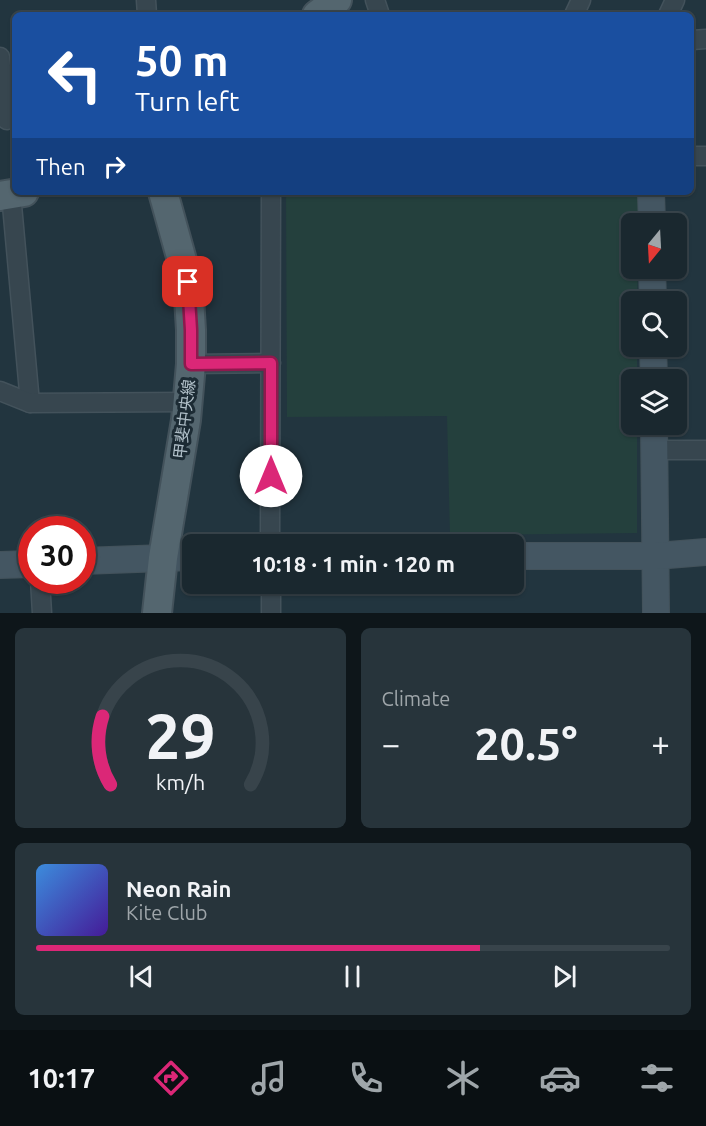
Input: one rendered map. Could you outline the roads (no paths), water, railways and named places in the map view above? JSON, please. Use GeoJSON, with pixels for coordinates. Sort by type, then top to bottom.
{"type":"FeatureCollection","features":[{"type":"Feature","properties":{"kind":"main road"},"geometry":{"type":"LineString","coordinates":[[321,12],[338,0]]}},
{"type":"Feature","properties":{"kind":"main road","name":"甲斐中央線"},"geometry":{"type":"LineString","coordinates":[[157,613],[163,558],[188,402],[191,364],[188,282],[164,195]]}},
{"type":"Feature","properties":{"kind":"street"},"geometry":{"type":"LineString","coordinates":[[0,57],[7,120]]}},
{"type":"Feature","properties":{"kind":"street"},"geometry":{"type":"LineString","coordinates":[[11,194],[30,403]]}},
{"type":"Feature","properties":{"kind":"street"},"geometry":{"type":"LineString","coordinates":[[270,534],[271,195]]}},
{"type":"Feature","properties":{"kind":"street"},"geometry":{"type":"LineString","coordinates":[[651,195],[652,213]]}},
{"type":"Feature","properties":{"kind":"street"},"geometry":{"type":"LineString","coordinates":[[191,364],[271,363]]}},
{"type":"Feature","properties":{"kind":"street"},"geometry":{"type":"LineString","coordinates":[[0,391],[30,403],[188,402]]}},
{"type":"Feature","properties":{"kind":"street"},"geometry":{"type":"LineString","coordinates":[[654,435],[656,613]]}},
{"type":"Feature","properties":{"kind":"street"},"geometry":{"type":"LineString","coordinates":[[655,450],[706,450]]}},
{"type":"Feature","properties":{"kind":"street"},"geometry":{"type":"LineString","coordinates":[[524,556],[656,556],[706,552]]}},
{"type":"Feature","properties":{"kind":"street"},"geometry":{"type":"LineString","coordinates":[[96,560],[182,557]]}},
{"type":"Feature","properties":{"kind":"street"},"geometry":{"type":"LineString","coordinates":[[0,565],[18,564]]}},
{"type":"Feature","properties":{"kind":"street"},"geometry":{"type":"LineString","coordinates":[[41,594],[42,613]]}},
{"type":"Feature","properties":{"kind":"street"},"geometry":{"type":"LineString","coordinates":[[271,594],[271,613]]}}]}
